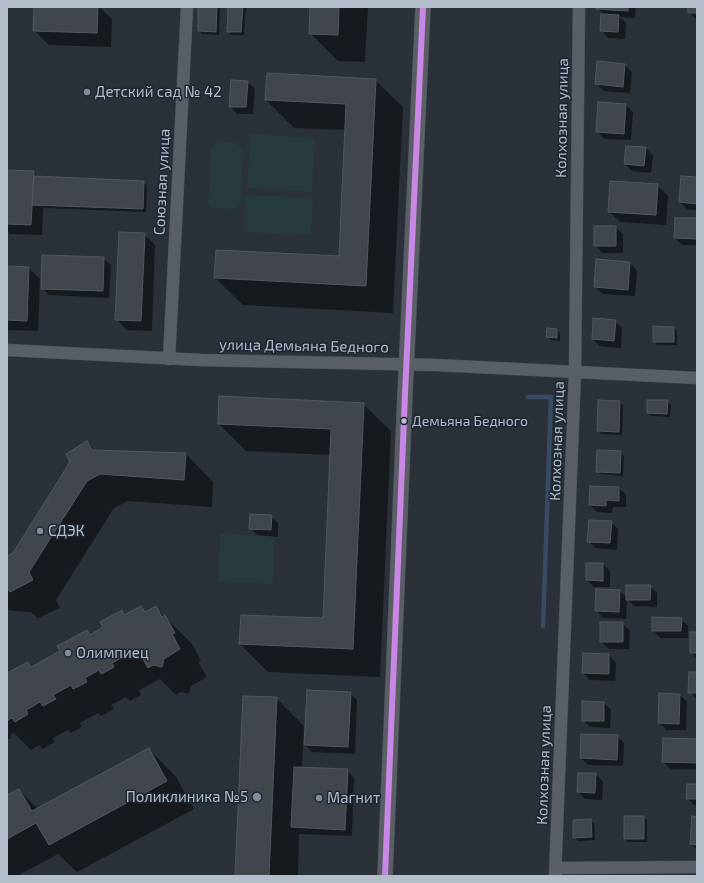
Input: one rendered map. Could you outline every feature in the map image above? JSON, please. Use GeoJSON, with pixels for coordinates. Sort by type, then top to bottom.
{"type":"FeatureCollection","features":[{"type":"Feature","properties":{"kind":"street","name":"Союзная улица"},"geometry":{"type":"LineString","coordinates":[[169,359],[187,7]]}},
{"type":"Feature","properties":{"kind":"street"},"geometry":{"type":"LineString","coordinates":[[385,876],[406,365],[423,7]]}},
{"type":"Feature","properties":{"kind":"street","name":"Колхозная улица"},"geometry":{"type":"LineString","coordinates":[[556,872],[575,372],[579,7]]}},
{"type":"Feature","properties":{"kind":"street","name":"улица Демьяна Бедного"},"geometry":{"type":"LineString","coordinates":[[7,350],[169,359],[406,365],[697,378]]}},
{"type":"Feature","properties":{"kind":"street"},"geometry":{"type":"LineString","coordinates":[[556,872],[697,867]]}},
{"type":"Feature","properties":{"kind":"green space"},"geometry":{"type":"Polygon","coordinates":[[[250,134],[315,138],[312,192],[247,188],[250,134]]]}},
{"type":"Feature","properties":{"kind":"green space"},"geometry":{"type":"Polygon","coordinates":[[[217,142],[236,143],[243,149],[240,205],[235,209],[212,208],[208,204],[211,147],[217,142]]]}},
{"type":"Feature","properties":{"kind":"green space"},"geometry":{"type":"Polygon","coordinates":[[[246,195],[313,198],[311,235],[245,232],[246,195]]]}},
{"type":"Feature","properties":{"kind":"green space"},"geometry":{"type":"Polygon","coordinates":[[[220,534],[274,536],[273,584],[218,582],[220,534]]]}},
{"type":"Feature","properties":{"kind":"building"},"geometry":{"type":"Polygon","coordinates":[[[34,7],[98,7],[97,33],[33,31],[34,7]]]}},
{"type":"Feature","properties":{"kind":"building"},"geometry":{"type":"Polygon","coordinates":[[[198,7],[217,7],[216,32],[198,31],[198,7]]]}},
{"type":"Feature","properties":{"kind":"building"},"geometry":{"type":"Polygon","coordinates":[[[228,7],[243,7],[241,32],[227,32],[228,7]]]}},
{"type":"Feature","properties":{"kind":"building"},"geometry":{"type":"Polygon","coordinates":[[[310,7],[339,7],[338,35],[309,34],[310,7]]]}},
{"type":"Feature","properties":{"kind":"building"},"geometry":{"type":"Polygon","coordinates":[[[596,7],[628,7],[628,11],[596,9],[596,7]]]}},
{"type":"Feature","properties":{"kind":"building"},"geometry":{"type":"Polygon","coordinates":[[[688,7],[697,7],[697,13],[688,13],[688,7]]]}},
{"type":"Feature","properties":{"kind":"building"},"geometry":{"type":"Polygon","coordinates":[[[601,14],[619,15],[618,32],[600,31],[601,14]]]}},
{"type":"Feature","properties":{"kind":"building"},"geometry":{"type":"Polygon","coordinates":[[[597,61],[625,64],[623,87],[595,84],[597,61]]]}},
{"type":"Feature","properties":{"kind":"building"},"geometry":{"type":"Polygon","coordinates":[[[267,73],[376,79],[366,286],[214,278],[216,250],[339,256],[346,104],[265,100],[267,73]]]}},
{"type":"Feature","properties":{"kind":"building"},"geometry":{"type":"Polygon","coordinates":[[[231,80],[248,81],[246,107],[229,107],[231,80]]]}},
{"type":"Feature","properties":{"kind":"building"},"geometry":{"type":"Polygon","coordinates":[[[598,102],[626,104],[624,134],[596,132],[598,102]]]}},
{"type":"Feature","properties":{"kind":"building"},"geometry":{"type":"Polygon","coordinates":[[[626,146],[646,147],[644,166],[624,164],[626,146]]]}},
{"type":"Feature","properties":{"kind":"building"},"geometry":{"type":"Polygon","coordinates":[[[7,170],[34,171],[31,225],[7,224],[7,170]]]}},
{"type":"Feature","properties":{"kind":"building"},"geometry":{"type":"Polygon","coordinates":[[[34,176],[144,181],[143,209],[32,205],[34,176]]]}},
{"type":"Feature","properties":{"kind":"building"},"geometry":{"type":"Polygon","coordinates":[[[681,176],[697,177],[697,204],[679,202],[681,176]]]}},
{"type":"Feature","properties":{"kind":"building"},"geometry":{"type":"Polygon","coordinates":[[[610,181],[658,184],[656,215],[608,212],[610,181]]]}},
{"type":"Feature","properties":{"kind":"building"},"geometry":{"type":"Polygon","coordinates":[[[675,218],[697,218],[697,239],[674,238],[675,218]]]}},
{"type":"Feature","properties":{"kind":"building"},"geometry":{"type":"Polygon","coordinates":[[[594,226],[616,226],[616,246],[594,246],[594,226]]]}},
{"type":"Feature","properties":{"kind":"building"},"geometry":{"type":"Polygon","coordinates":[[[119,232],[145,233],[141,321],[115,320],[119,232]]]}},
{"type":"Feature","properties":{"kind":"building"},"geometry":{"type":"Polygon","coordinates":[[[42,255],[104,257],[103,291],[41,289],[42,255]]]}},
{"type":"Feature","properties":{"kind":"building"},"geometry":{"type":"Polygon","coordinates":[[[596,259],[630,262],[628,290],[594,287],[596,259]]]}},
{"type":"Feature","properties":{"kind":"building"},"geometry":{"type":"Polygon","coordinates":[[[7,266],[29,267],[27,321],[7,320],[7,266]]]}},
{"type":"Feature","properties":{"kind":"building"},"geometry":{"type":"Polygon","coordinates":[[[593,318],[616,320],[614,341],[592,339],[593,318]]]}},
{"type":"Feature","properties":{"kind":"building"},"geometry":{"type":"Polygon","coordinates":[[[653,326],[674,327],[674,342],[653,342],[653,326]]]}},
{"type":"Feature","properties":{"kind":"building"},"geometry":{"type":"Polygon","coordinates":[[[547,328],[557,329],[557,338],[546,337],[547,328]]]}},
{"type":"Feature","properties":{"kind":"building"},"geometry":{"type":"Polygon","coordinates":[[[219,396],[364,403],[353,649],[239,644],[241,615],[323,618],[331,429],[218,424],[219,396]]]}},
{"type":"Feature","properties":{"kind":"building"},"geometry":{"type":"Polygon","coordinates":[[[598,400],[620,401],[619,432],[597,431],[598,400]]]}},
{"type":"Feature","properties":{"kind":"building"},"geometry":{"type":"Polygon","coordinates":[[[647,400],[668,400],[667,414],[647,413],[647,400]]]}},
{"type":"Feature","properties":{"kind":"building"},"geometry":{"type":"Polygon","coordinates":[[[87,441],[92,450],[186,453],[184,480],[100,474],[87,481],[29,572],[33,580],[10,592],[7,587],[7,556],[13,553],[70,462],[66,454],[87,441]]]}},
{"type":"Feature","properties":{"kind":"building"},"geometry":{"type":"Polygon","coordinates":[[[597,450],[621,451],[620,473],[596,472],[597,450]]]}},
{"type":"Feature","properties":{"kind":"building"},"geometry":{"type":"Polygon","coordinates":[[[590,486],[619,487],[619,501],[606,500],[606,506],[589,505],[590,486]]]}},
{"type":"Feature","properties":{"kind":"building"},"geometry":{"type":"Polygon","coordinates":[[[250,514],[272,515],[271,530],[249,529],[250,514]]]}},
{"type":"Feature","properties":{"kind":"building"},"geometry":{"type":"Polygon","coordinates":[[[589,520],[612,521],[610,543],[587,542],[589,520]]]}},
{"type":"Feature","properties":{"kind":"building"},"geometry":{"type":"Polygon","coordinates":[[[586,563],[603,563],[603,581],[586,580],[586,563]]]}},
{"type":"Feature","properties":{"kind":"building"},"geometry":{"type":"Polygon","coordinates":[[[626,585],[651,585],[650,600],[626,600],[626,585]]]}},
{"type":"Feature","properties":{"kind":"building"},"geometry":{"type":"Polygon","coordinates":[[[596,589],[620,590],[619,612],[595,611],[596,589]]]}},
{"type":"Feature","properties":{"kind":"building"},"geometry":{"type":"Polygon","coordinates":[[[141,606],[145,612],[156,606],[162,617],[165,615],[175,633],[172,634],[180,649],[164,659],[162,667],[153,665],[148,668],[137,649],[112,663],[114,667],[101,674],[99,670],[85,678],[87,682],[73,689],[71,685],[53,695],[56,699],[43,706],[40,702],[26,710],[28,714],[15,722],[12,718],[7,721],[7,673],[28,662],[31,667],[60,651],[57,646],[87,630],[90,635],[103,627],[100,622],[122,610],[124,615],[141,606]]]}},
{"type":"Feature","properties":{"kind":"building"},"geometry":{"type":"Polygon","coordinates":[[[652,617],[682,618],[681,631],[652,631],[652,617]]]}},
{"type":"Feature","properties":{"kind":"building"},"geometry":{"type":"Polygon","coordinates":[[[600,622],[623,622],[623,642],[600,642],[600,622]]]}},
{"type":"Feature","properties":{"kind":"building"},"geometry":{"type":"Polygon","coordinates":[[[690,632],[697,632],[697,653],[690,653],[690,632]]]}},
{"type":"Feature","properties":{"kind":"building"},"geometry":{"type":"Polygon","coordinates":[[[583,653],[609,654],[609,674],[582,673],[583,653]]]}},
{"type":"Feature","properties":{"kind":"building"},"geometry":{"type":"Polygon","coordinates":[[[689,672],[697,672],[697,693],[688,693],[689,672]]]}},
{"type":"Feature","properties":{"kind":"building"},"geometry":{"type":"Polygon","coordinates":[[[307,690],[351,692],[348,747],[304,745],[307,690]]]}},
{"type":"Feature","properties":{"kind":"building"},"geometry":{"type":"Polygon","coordinates":[[[659,693],[680,694],[679,724],[658,723],[659,693]]]}},
{"type":"Feature","properties":{"kind":"building"},"geometry":{"type":"Polygon","coordinates":[[[243,696],[277,697],[269,876],[235,876],[243,696]]]}},
{"type":"Feature","properties":{"kind":"building"},"geometry":{"type":"Polygon","coordinates":[[[582,701],[604,702],[604,721],[582,721],[582,701]]]}},
{"type":"Feature","properties":{"kind":"building"},"geometry":{"type":"Polygon","coordinates":[[[581,734],[618,735],[617,760],[580,758],[581,734]]]}},
{"type":"Feature","properties":{"kind":"building"},"geometry":{"type":"Polygon","coordinates":[[[663,738],[697,739],[697,763],[662,762],[663,738]]]}},
{"type":"Feature","properties":{"kind":"building"},"geometry":{"type":"Polygon","coordinates":[[[149,748],[167,781],[49,845],[36,823],[7,839],[7,795],[19,789],[32,811],[149,748]]]}},
{"type":"Feature","properties":{"kind":"building","name":"Магнит"},"geometry":{"type":"Polygon","coordinates":[[[294,767],[348,769],[345,830],[291,827],[294,767]]]}},
{"type":"Feature","properties":{"kind":"building"},"geometry":{"type":"Polygon","coordinates":[[[578,773],[596,773],[595,793],[577,792],[578,773]]]}},
{"type":"Feature","properties":{"kind":"building"},"geometry":{"type":"Polygon","coordinates":[[[687,784],[697,784],[697,799],[686,799],[687,784]]]}},
{"type":"Feature","properties":{"kind":"building"},"geometry":{"type":"Polygon","coordinates":[[[624,816],[644,816],[644,839],[624,839],[624,816]]]}},
{"type":"Feature","properties":{"kind":"building"},"geometry":{"type":"Polygon","coordinates":[[[692,816],[697,817],[697,845],[690,844],[692,816]]]}},
{"type":"Feature","properties":{"kind":"building"},"geometry":{"type":"Polygon","coordinates":[[[591,819],[592,837],[573,838],[573,820],[591,819]]]}},
{"type":"Feature","properties":{"kind":"waterway"},"geometry":{"type":"LineString","coordinates":[[528,397],[551,397],[543,626]]}},
{"type":"Feature","properties":{"kind":"transit line"},"geometry":{"type":"LineString","coordinates":[[385,876],[423,7]]}},
{"type":"Feature","properties":{"kind":"place","name":"Детский сад № 42"},"geometry":{"type":"Point","coordinates":[87,92]}},
{"type":"Feature","properties":{"kind":"place","name":"Демьяна Бедного"},"geometry":{"type":"Point","coordinates":[404,421]}},
{"type":"Feature","properties":{"kind":"place","name":"СДЭК"},"geometry":{"type":"Point","coordinates":[40,531]}},
{"type":"Feature","properties":{"kind":"place","name":"Олимпиец"},"geometry":{"type":"Point","coordinates":[68,653]}},
{"type":"Feature","properties":{"kind":"place","name":"Поликлиника №5"},"geometry":{"type":"Point","coordinates":[257,797]}},
{"type":"Feature","properties":{"kind":"place","name":"Магнит"},"geometry":{"type":"Point","coordinates":[319,798]}}]}
